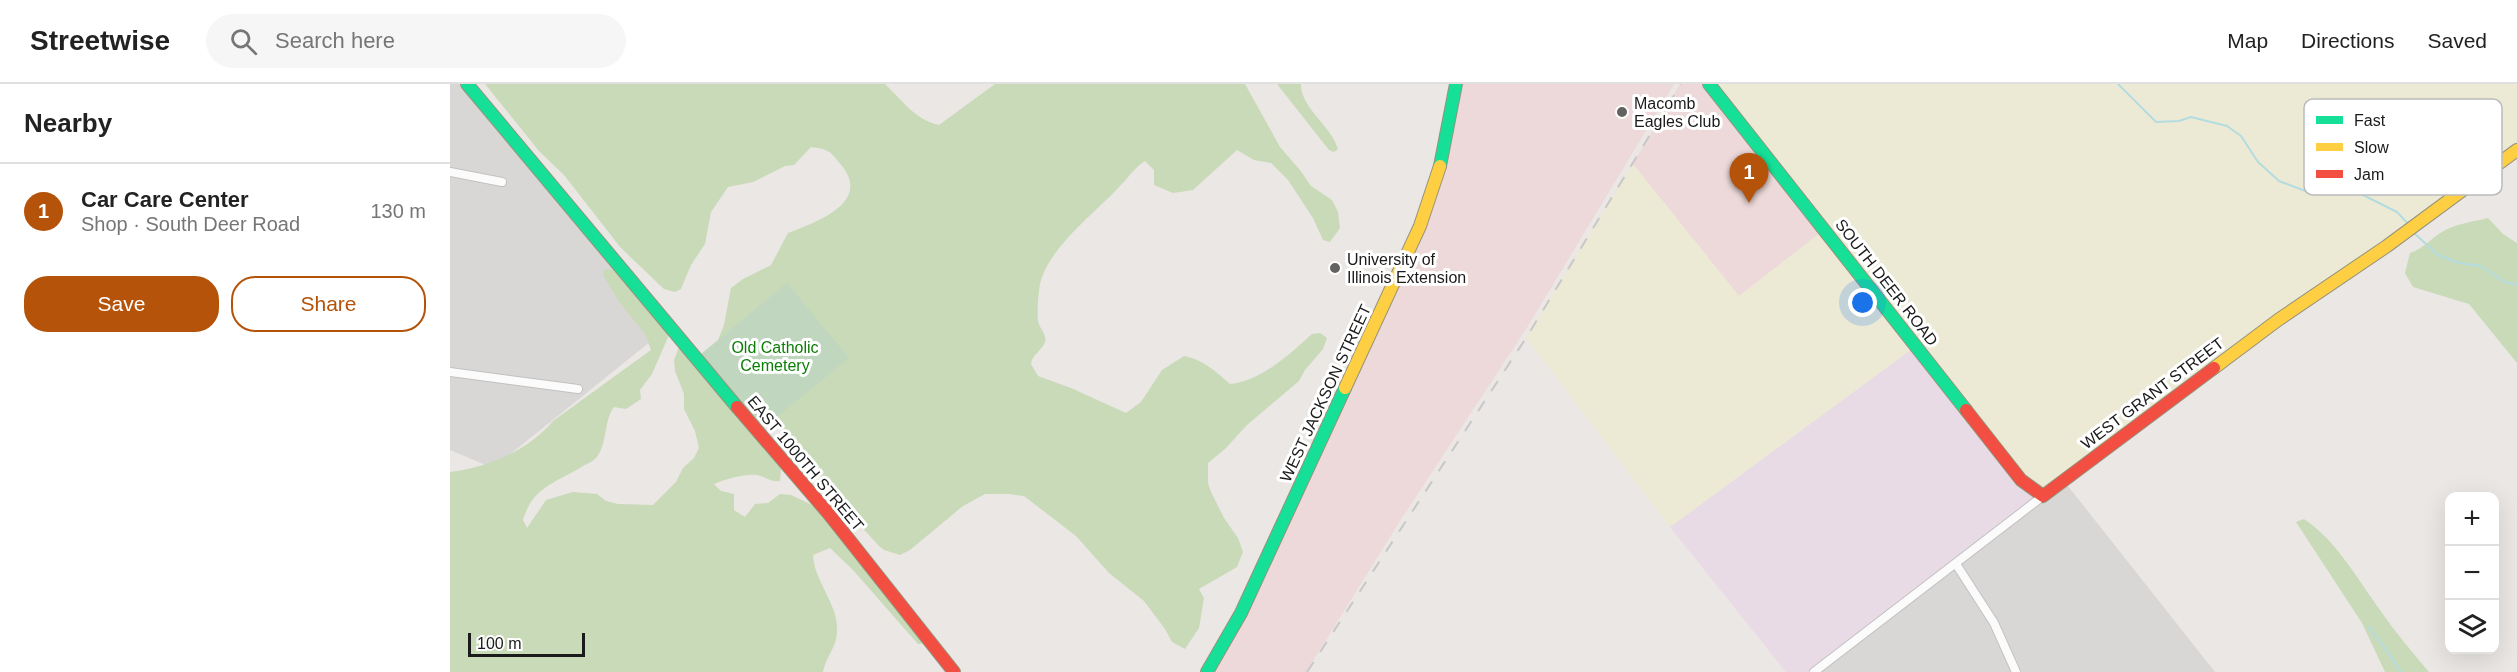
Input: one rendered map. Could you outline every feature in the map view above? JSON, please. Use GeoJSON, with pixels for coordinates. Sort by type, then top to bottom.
{"type":"FeatureCollection","features":[{"type":"Feature","properties":{"kind":"main road","name":"EAST 1000TH STREET"},"geometry":{"type":"LineString","coordinates":[[467,84],[543,177],[688,346],[766,443],[828,513],[954,672]]}},
{"type":"Feature","properties":{"kind":"main road","name":"WEST JACKSON STREET"},"geometry":{"type":"LineString","coordinates":[[1207,672],[1241,613],[1420,226],[1443,158],[1456,84]]}},
{"type":"Feature","properties":{"kind":"main road","name":"SOUTH DEER ROAD"},"geometry":{"type":"LineString","coordinates":[[1709,84],[2021,480],[2043,496]]}},
{"type":"Feature","properties":{"kind":"main road","name":"WEST GRANT STREET"},"geometry":{"type":"LineString","coordinates":[[2502,161],[2517,150]]}},
{"type":"Feature","properties":{"kind":"main road","name":"WEST GRANT STREET"},"geometry":{"type":"LineString","coordinates":[[2043,496],[2278,320],[2388,246],[2457,195]]}},
{"type":"Feature","properties":{"kind":"street"},"geometry":{"type":"LineString","coordinates":[[450,172],[502,182]]}},
{"type":"Feature","properties":{"kind":"street"},"geometry":{"type":"LineString","coordinates":[[450,372],[578,389]]}},
{"type":"Feature","properties":{"kind":"street","name":"WEST GRANT STREET"},"geometry":{"type":"LineString","coordinates":[[1814,672],[2043,496]]}},
{"type":"Feature","properties":{"kind":"street"},"geometry":{"type":"LineString","coordinates":[[1956,564],[1994,623],[2016,672]]}},
{"type":"Feature","properties":{"kind":"shaded area"},"geometry":{"type":"Polygon","coordinates":[[[450,84],[472,84],[671,325],[493,468],[450,450],[450,84]]]}},
{"type":"Feature","properties":{"kind":"shaded area"},"geometry":{"type":"Polygon","coordinates":[[[1456,84],[1674,84],[1528,326],[1400,521],[1306,672],[1207,672],[1420,226],[1456,84]]]}},
{"type":"Feature","properties":{"kind":"shaded area"},"geometry":{"type":"Polygon","coordinates":[[[1680,84],[1709,84],[1824,230],[1739,296],[1633,164],[1680,84]]]}},
{"type":"Feature","properties":{"kind":"shaded area"},"geometry":{"type":"Polygon","coordinates":[[[1709,84],[2517,84],[2517,150],[2502,161],[2502,99],[2304,99],[2304,195],[2455,195],[2087,462],[2037,493],[1916,346],[1670,527],[1526,338],[1633,164],[1739,296],[1824,230],[1709,84]]]}},
{"type":"Feature","properties":{"kind":"shaded area"},"geometry":{"type":"Polygon","coordinates":[[[1916,346],[2043,496],[1814,672],[1786,672],[1670,527],[1916,346]]]}},
{"type":"Feature","properties":{"kind":"shaded area"},"geometry":{"type":"Polygon","coordinates":[[[2064,481],[2215,672],[1814,672],[2064,481]]]}},
{"type":"Feature","properties":{"kind":"green space"},"geometry":{"type":"Polygon","coordinates":[[[485,84],[885,84],[916,114],[939,125],[995,84],[1245,84],[1280,147],[1311,186],[1332,200],[1338,212],[1340,228],[1330,242],[1323,240],[1313,218],[1288,180],[1271,163],[1254,160],[1237,150],[1193,190],[1173,193],[1154,185],[1154,170],[1145,161],[1062,244],[1045,271],[1038,297],[1038,321],[1045,336],[1045,342],[1031,364],[1038,376],[1126,413],[1141,402],[1162,370],[1184,356],[1203,363],[1230,384],[1263,373],[1312,334],[1320,333],[1327,338],[1323,349],[1299,381],[1247,425],[1225,449],[1208,463],[1208,483],[1211,492],[1224,518],[1238,538],[1243,552],[1237,567],[1199,589],[1204,598],[1199,628],[1185,649],[1172,642],[1144,601],[1109,573],[1076,536],[1024,496],[985,494],[963,506],[910,550],[900,555],[884,550],[847,511],[735,371],[718,340],[724,325],[731,288],[743,279],[771,265],[788,233],[812,224],[836,210],[845,201],[850,191],[849,179],[832,154],[826,150],[811,147],[794,165],[785,166],[753,182],[728,187],[711,212],[705,244],[691,265],[681,289],[675,292],[664,289],[621,248],[564,175],[539,151],[485,84]]]}},
{"type":"Feature","properties":{"kind":"green space"},"geometry":{"type":"Polygon","coordinates":[[[1277,84],[1301,84],[1305,101],[1329,132],[1338,149],[1334,152],[1329,150],[1277,84]]]}},
{"type":"Feature","properties":{"kind":"green space"},"geometry":{"type":"Polygon","coordinates":[[[2488,218],[2503,234],[2517,243],[2517,363],[2469,304],[2413,287],[2405,273],[2410,253],[2447,229],[2488,218]]]}},
{"type":"Feature","properties":{"kind":"green space"},"geometry":{"type":"Polygon","coordinates":[[[605,269],[613,270],[642,300],[669,335],[652,374],[640,390],[641,399],[626,409],[614,407],[608,419],[599,454],[592,461],[539,492],[527,509],[523,520],[527,528],[546,500],[573,492],[597,494],[606,501],[618,504],[653,505],[676,482],[683,468],[694,458],[699,448],[695,431],[684,409],[684,394],[675,371],[674,360],[679,347],[686,352],[781,469],[780,481],[752,475],[735,477],[714,484],[721,491],[734,494],[734,510],[745,517],[755,504],[768,503],[780,494],[791,495],[810,504],[827,519],[926,643],[918,644],[853,570],[830,548],[813,555],[817,574],[831,602],[837,622],[835,643],[823,672],[450,672],[450,472],[493,462],[520,449],[553,421],[651,350],[645,334],[620,303],[603,275],[605,269]]]}},
{"type":"Feature","properties":{"kind":"green space","name":"Old Catholic Cemetery"},"geometry":{"type":"Polygon","coordinates":[[[787,283],[849,358],[763,428],[701,354],[787,283]]]}},
{"type":"Feature","properties":{"kind":"green space"},"geometry":{"type":"Polygon","coordinates":[[[2304,519],[2336,549],[2429,672],[2385,672],[2362,623],[2296,522],[2304,519]]]}},
{"type":"Feature","properties":{"kind":"waterway"},"geometry":{"type":"LineString","coordinates":[[2118,84],[2156,122],[2179,121],[2191,117],[2227,126],[2241,136],[2258,162],[2279,181],[2304,190]]}},
{"type":"Feature","properties":{"kind":"waterway"},"geometry":{"type":"LineString","coordinates":[[2363,195],[2397,212],[2409,225]]}},
{"type":"Feature","properties":{"kind":"waterway"},"geometry":{"type":"LineString","coordinates":[[2414,233],[2438,255],[2459,263],[2480,266],[2507,283],[2517,284]]}},
{"type":"Feature","properties":{"kind":"waterway"},"geometry":{"type":"LineString","coordinates":[[2369,627],[2401,672]]}},
{"type":"Feature","properties":{"kind":"railway"},"geometry":{"type":"LineString","coordinates":[[1307,672],[1526,338],[1681,84]]}},
{"type":"Feature","properties":{"kind":"traffic: fast"},"geometry":{"type":"LineString","coordinates":[[467,84],[737,407]]}},
{"type":"Feature","properties":{"kind":"traffic: fast"},"geometry":{"type":"LineString","coordinates":[[1440,166],[1456,84]]}},
{"type":"Feature","properties":{"kind":"traffic: fast"},"geometry":{"type":"LineString","coordinates":[[1709,84],[1966,410]]}},
{"type":"Feature","properties":{"kind":"traffic: fast"},"geometry":{"type":"LineString","coordinates":[[1207,672],[1241,613],[1345,388]]}},
{"type":"Feature","properties":{"kind":"traffic: slow"},"geometry":{"type":"LineString","coordinates":[[2502,161],[2517,150]]}},
{"type":"Feature","properties":{"kind":"traffic: slow"},"geometry":{"type":"LineString","coordinates":[[1345,388],[1420,226],[1440,166]]}},
{"type":"Feature","properties":{"kind":"traffic: slow"},"geometry":{"type":"LineString","coordinates":[[2214,368],[2278,320],[2387,246],[2456,195]]}},
{"type":"Feature","properties":{"kind":"traffic: jam"},"geometry":{"type":"LineString","coordinates":[[1966,410],[2021,480],[2043,496],[2214,368]]}},
{"type":"Feature","properties":{"kind":"traffic: jam"},"geometry":{"type":"LineString","coordinates":[[737,407],[828,513],[954,672]]}},
{"type":"Feature","properties":{"kind":"place","name":"Macomb Eagles Club"},"geometry":{"type":"Point","coordinates":[1622,112]}},
{"type":"Feature","properties":{"kind":"place","name":"Car Care Center"},"geometry":{"type":"Point","coordinates":[1749,203]}},
{"type":"Feature","properties":{"kind":"place","name":"University of Illinois Extension"},"geometry":{"type":"Point","coordinates":[1335,268]}}]}
